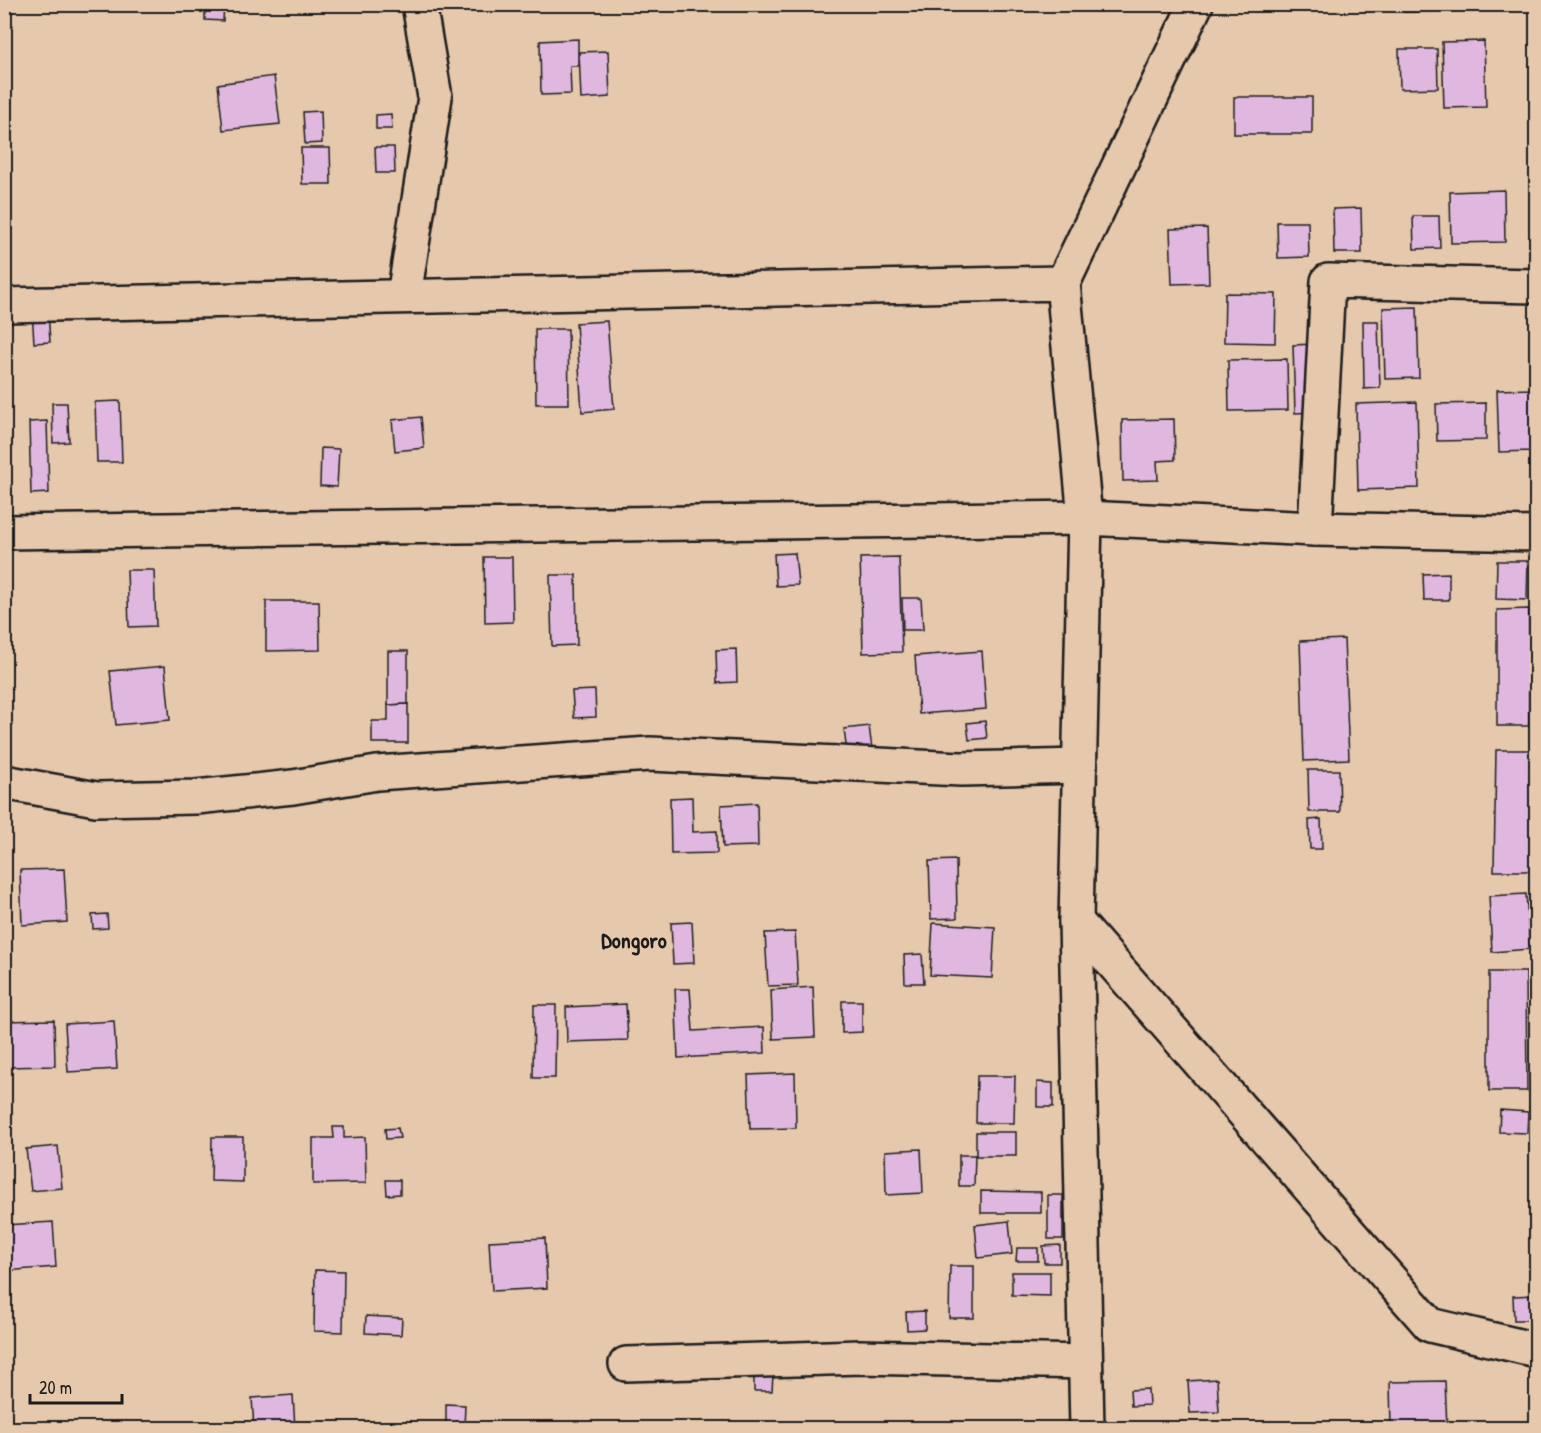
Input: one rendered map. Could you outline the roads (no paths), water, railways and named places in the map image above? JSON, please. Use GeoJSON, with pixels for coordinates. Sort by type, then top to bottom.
{"type":"FeatureCollection","features":[{"type":"Feature","properties":{"kind":"street"},"geometry":{"type":"LineString","coordinates":[[404,296],[435,97],[419,4]]}},
{"type":"Feature","properties":{"kind":"street"},"geometry":{"type":"LineString","coordinates":[[1087,1428],[1076,921],[1085,518],[1063,284],[1196,4]]}},
{"type":"Feature","properties":{"kind":"street"},"geometry":{"type":"LineString","coordinates":[[1315,529],[1328,281],[1536,286]]}},
{"type":"Feature","properties":{"kind":"street"},"geometry":{"type":"LineString","coordinates":[[4,305],[1063,284]]}},
{"type":"Feature","properties":{"kind":"street"},"geometry":{"type":"LineString","coordinates":[[4,532],[1085,518],[1315,529],[1536,534]]}},
{"type":"Feature","properties":{"kind":"street"},"geometry":{"type":"LineString","coordinates":[[4,782],[96,799],[196,797],[293,787],[377,772],[650,754],[961,769],[1080,766]]}},
{"type":"Feature","properties":{"kind":"street"},"geometry":{"type":"LineString","coordinates":[[1076,921],[1430,1325],[1536,1350]]}},
{"type":"Feature","properties":{"kind":"street"},"geometry":{"type":"LineString","coordinates":[[626,1364],[860,1357],[1085,1362]]}},
{"type":"Feature","properties":{"kind":"district","name":"Dongoro"},"geometry":{"type":"Point","coordinates":[634,940]}}]}
